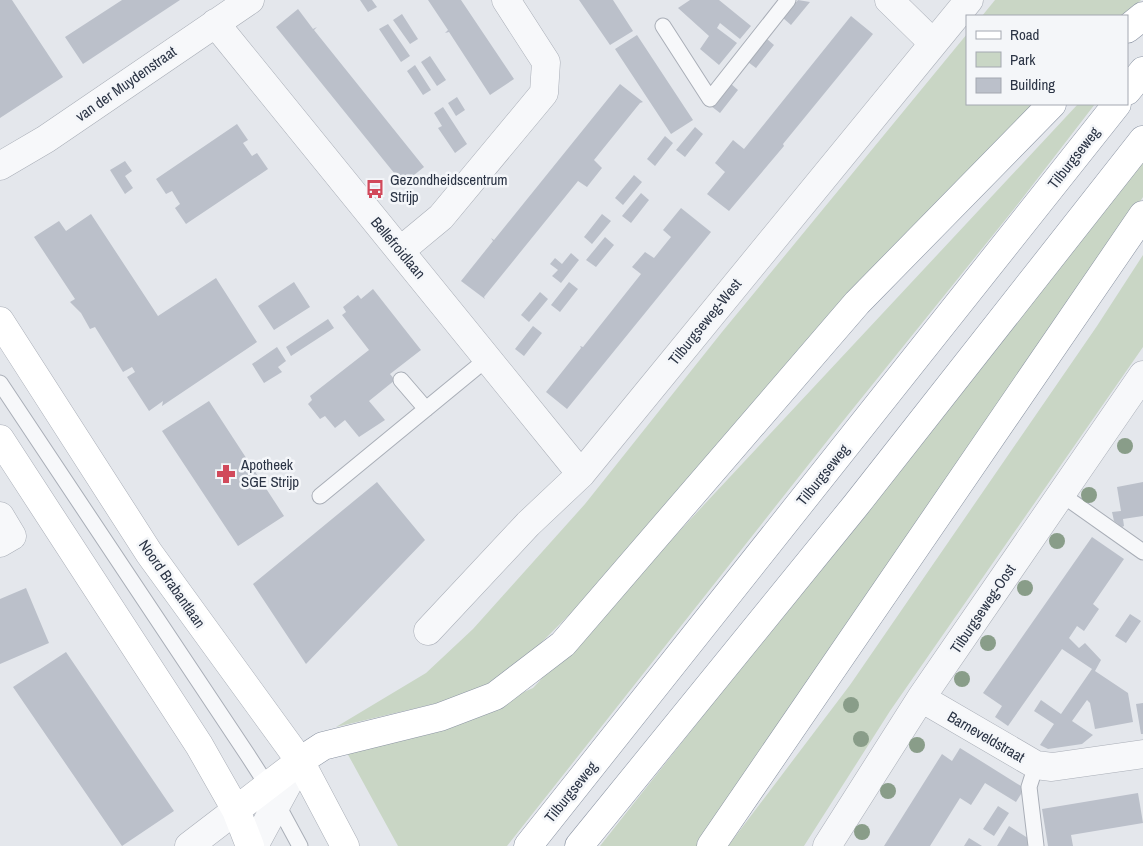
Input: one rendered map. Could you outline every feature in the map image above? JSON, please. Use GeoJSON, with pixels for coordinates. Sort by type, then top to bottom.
{"type":"FeatureCollection","features":[{"type":"Feature","properties":{"kind":"main road"},"geometry":{"type":"LineString","coordinates":[[1128,29],[1143,16]]}},
{"type":"Feature","properties":{"kind":"main road"},"geometry":{"type":"LineString","coordinates":[[1128,90],[1143,71]]}},
{"type":"Feature","properties":{"kind":"main road"},"geometry":{"type":"LineString","coordinates":[[236,810],[272,794],[300,761],[323,746],[440,716],[495,696],[563,644],[857,303],[1051,105]]}},
{"type":"Feature","properties":{"kind":"main road","name":"Tilburgseweg"},"geometry":{"type":"LineString","coordinates":[[528,846],[1116,105]]}},
{"type":"Feature","properties":{"kind":"main road"},"geometry":{"type":"LineString","coordinates":[[579,846],[856,505],[1143,140]]}},
{"type":"Feature","properties":{"kind":"main road"},"geometry":{"type":"LineString","coordinates":[[711,846],[1143,215]]}},
{"type":"Feature","properties":{"kind":"main road","name":"Noord Brabantlaan"},"geometry":{"type":"LineString","coordinates":[[0,321],[149,553],[300,761],[345,846]]}},
{"type":"Feature","properties":{"kind":"main road"},"geometry":{"type":"LineString","coordinates":[[0,439],[199,745],[236,810],[252,846]]}},
{"type":"Feature","properties":{"kind":"street","name":"van der Muydenstraat"},"geometry":{"type":"LineString","coordinates":[[0,166],[46,138],[250,0]]}},
{"type":"Feature","properties":{"kind":"street"},"geometry":{"type":"LineString","coordinates":[[400,251],[441,217],[544,93],[546,62],[506,0]]}},
{"type":"Feature","properties":{"kind":"street"},"geometry":{"type":"LineString","coordinates":[[889,0],[933,44]]}},
{"type":"Feature","properties":{"kind":"street","name":"Tilburgseweg-West"},"geometry":{"type":"LineString","coordinates":[[428,632],[528,524],[581,474],[969,0]]}},
{"type":"Feature","properties":{"kind":"street","name":"Bellefroidlaan"},"geometry":{"type":"LineString","coordinates":[[215,22],[581,474]]}},
{"type":"Feature","properties":{"kind":"street","name":"Tilburgseweg-Oost"},"geometry":{"type":"LineString","coordinates":[[826,846],[922,698],[1143,375]]}},
{"type":"Feature","properties":{"kind":"street","name":"Barneveldstraat"},"geometry":{"type":"LineString","coordinates":[[922,698],[1036,765],[1052,767],[1143,754]]}},
{"type":"Feature","properties":{"kind":"street"},"geometry":{"type":"LineString","coordinates":[[252,846],[272,794]]}},
{"type":"Feature","properties":{"kind":"street"},"geometry":{"type":"LineString","coordinates":[[189,846],[236,810]]}},
{"type":"Feature","properties":{"kind":"lane"},"geometry":{"type":"LineString","coordinates":[[663,26],[710,99],[788,0]]}},
{"type":"Feature","properties":{"kind":"lane"},"geometry":{"type":"LineString","coordinates":[[320,496],[488,358]]}},
{"type":"Feature","properties":{"kind":"lane"},"geometry":{"type":"LineString","coordinates":[[401,380],[426,409]]}},
{"type":"Feature","properties":{"kind":"lane","name":"Noord Brabantlaan"},"geometry":{"type":"LineString","coordinates":[[0,383],[272,794],[300,846]]}},
{"type":"Feature","properties":{"kind":"lane"},"geometry":{"type":"LineString","coordinates":[[1061,494],[1143,552]]}},
{"type":"Feature","properties":{"kind":"lane"},"geometry":{"type":"LineString","coordinates":[[1036,765],[1029,787],[1036,846]]}},
{"type":"Feature","properties":{"kind":"green space"},"geometry":{"type":"Polygon","coordinates":[[[995,0],[1141,0],[1128,15],[983,15],[995,0]]]}},
{"type":"Feature","properties":{"kind":"green space"},"geometry":{"type":"Polygon","coordinates":[[[966,35],[966,105],[1045,105],[600,584],[523,661],[483,688],[442,702],[336,727],[426,673],[473,629],[585,504],[722,332],[966,35]]]}},
{"type":"Feature","properties":{"kind":"green space"},"geometry":{"type":"Polygon","coordinates":[[[1077,105],[1094,105],[1014,209],[839,426],[507,846],[398,846],[346,751],[458,721],[533,688],[1077,105]]]}},
{"type":"Feature","properties":{"kind":"green space"},"geometry":{"type":"Polygon","coordinates":[[[1143,159],[1143,197],[1071,307],[698,846],[600,846],[1143,159]]]}},
{"type":"Feature","properties":{"kind":"green space"},"geometry":{"type":"Polygon","coordinates":[[[1143,255],[1143,347],[890,711],[804,846],[728,846],[850,685],[1097,326],[1143,255]]]}},
{"type":"Feature","properties":{"kind":"building"},"geometry":{"type":"Polygon","coordinates":[[[0,0],[12,0],[63,77],[0,118],[0,0]]]}},
{"type":"Feature","properties":{"kind":"building"},"geometry":{"type":"Polygon","coordinates":[[[122,0],[180,0],[83,64],[65,37],[122,0]]]}},
{"type":"Feature","properties":{"kind":"building"},"geometry":{"type":"Polygon","coordinates":[[[360,0],[372,0],[377,7],[368,12],[360,0]]]}},
{"type":"Feature","properties":{"kind":"building"},"geometry":{"type":"Polygon","coordinates":[[[428,0],[461,0],[514,79],[490,95],[449,32],[445,33],[448,30],[428,0]]]}},
{"type":"Feature","properties":{"kind":"building"},"geometry":{"type":"Polygon","coordinates":[[[579,0],[613,0],[633,31],[610,45],[579,0]]]}},
{"type":"Feature","properties":{"kind":"building"},"geometry":{"type":"Polygon","coordinates":[[[690,0],[719,0],[751,26],[740,39],[720,23],[717,28],[737,43],[719,65],[700,49],[709,36],[678,8],[690,0]]]}},
{"type":"Feature","properties":{"kind":"building"},"geometry":{"type":"Polygon","coordinates":[[[798,0],[810,2],[791,25],[783,18],[798,0]]]}},
{"type":"Feature","properties":{"kind":"building"},"geometry":{"type":"Polygon","coordinates":[[[298,9],[313,29],[317,27],[314,30],[424,167],[403,184],[276,27],[298,9]]]}},
{"type":"Feature","properties":{"kind":"building"},"geometry":{"type":"Polygon","coordinates":[[[402,14],[418,39],[410,44],[393,20],[402,14]]]}},
{"type":"Feature","properties":{"kind":"building"},"geometry":{"type":"Polygon","coordinates":[[[851,16],[873,34],[783,144],[784,146],[729,211],[707,194],[725,172],[715,163],[733,140],[744,149],[851,16]]]}},
{"type":"Feature","properties":{"kind":"building"},"geometry":{"type":"Polygon","coordinates":[[[388,24],[410,56],[401,62],[379,29],[388,24]]]}},
{"type":"Feature","properties":{"kind":"building"},"geometry":{"type":"Polygon","coordinates":[[[637,35],[693,120],[671,134],[615,49],[637,35]]]}},
{"type":"Feature","properties":{"kind":"building"},"geometry":{"type":"Polygon","coordinates":[[[767,39],[774,45],[756,68],[748,62],[767,39]]]}},
{"type":"Feature","properties":{"kind":"building"},"geometry":{"type":"Polygon","coordinates":[[[430,56],[446,80],[437,86],[421,62],[430,56]]]}},
{"type":"Feature","properties":{"kind":"building"},"geometry":{"type":"Polygon","coordinates":[[[415,65],[431,90],[423,95],[407,71],[415,65]]]}},
{"type":"Feature","properties":{"kind":"building"},"geometry":{"type":"Polygon","coordinates":[[[730,83],[738,90],[720,113],[711,106],[730,83]]]}},
{"type":"Feature","properties":{"kind":"building"},"geometry":{"type":"Polygon","coordinates":[[[620,84],[643,102],[640,103],[594,160],[602,168],[587,187],[578,181],[484,297],[485,299],[461,281],[493,241],[491,238],[494,240],[620,84]]]}},
{"type":"Feature","properties":{"kind":"building"},"geometry":{"type":"Polygon","coordinates":[[[457,97],[465,110],[456,116],[448,103],[457,97]]]}},
{"type":"Feature","properties":{"kind":"building"},"geometry":{"type":"Polygon","coordinates":[[[443,107],[467,144],[455,153],[438,128],[442,126],[434,113],[443,107]]]}},
{"type":"Feature","properties":{"kind":"building"},"geometry":{"type":"Polygon","coordinates":[[[237,124],[248,140],[243,143],[252,156],[257,153],[268,169],[186,224],[175,208],[180,204],[172,191],[166,194],[156,179],[237,124]]]}},
{"type":"Feature","properties":{"kind":"building"},"geometry":{"type":"Polygon","coordinates":[[[695,127],[703,134],[685,157],[676,150],[695,127]]]}},
{"type":"Feature","properties":{"kind":"building"},"geometry":{"type":"Polygon","coordinates":[[[665,136],[673,143],[655,166],[647,159],[665,136]]]}},
{"type":"Feature","properties":{"kind":"building"},"geometry":{"type":"Polygon","coordinates":[[[125,161],[132,171],[125,176],[133,188],[125,194],[110,170],[125,161]]]}},
{"type":"Feature","properties":{"kind":"building"},"geometry":{"type":"Polygon","coordinates":[[[634,175],[642,182],[623,205],[615,198],[634,175]]]}},
{"type":"Feature","properties":{"kind":"building"},"geometry":{"type":"Polygon","coordinates":[[[641,193],[649,200],[631,223],[622,216],[641,193]]]}},
{"type":"Feature","properties":{"kind":"building"},"geometry":{"type":"Polygon","coordinates":[[[681,208],[711,232],[567,409],[546,392],[581,348],[580,346],[583,347],[641,274],[632,267],[645,252],[654,258],[671,237],[663,230],[681,208]]]}},
{"type":"Feature","properties":{"kind":"building"},"geometry":{"type":"Polygon","coordinates":[[[91,214],[158,316],[216,278],[257,342],[162,406],[163,401],[149,411],[127,377],[135,372],[132,367],[123,372],[95,327],[90,329],[81,313],[70,302],[75,299],[34,237],[59,221],[66,231],[91,214]]]}},
{"type":"Feature","properties":{"kind":"building"},"geometry":{"type":"Polygon","coordinates":[[[602,214],[611,221],[592,244],[584,237],[602,214]]]}},
{"type":"Feature","properties":{"kind":"building"},"geometry":{"type":"Polygon","coordinates":[[[605,237],[614,245],[596,267],[586,260],[605,237]]]}},
{"type":"Feature","properties":{"kind":"building"},"geometry":{"type":"Polygon","coordinates":[[[571,253],[579,260],[561,283],[552,276],[558,270],[550,264],[555,258],[562,264],[571,253]]]}},
{"type":"Feature","properties":{"kind":"building"},"geometry":{"type":"Polygon","coordinates":[[[294,282],[310,307],[274,330],[258,306],[294,282]]]}},
{"type":"Feature","properties":{"kind":"building"},"geometry":{"type":"Polygon","coordinates":[[[569,282],[578,289],[560,312],[551,305],[569,282]]]}},
{"type":"Feature","properties":{"kind":"building"},"geometry":{"type":"Polygon","coordinates":[[[373,289],[421,350],[390,374],[395,380],[369,401],[385,420],[359,437],[345,420],[335,428],[325,416],[320,419],[308,404],[312,400],[310,396],[369,350],[342,315],[346,312],[343,307],[358,295],[361,299],[373,289]]]}},
{"type":"Feature","properties":{"kind":"building"},"geometry":{"type":"Polygon","coordinates":[[[540,292],[548,299],[529,322],[521,315],[540,292]]]}},
{"type":"Feature","properties":{"kind":"building"},"geometry":{"type":"Polygon","coordinates":[[[328,319],[334,328],[291,356],[286,347],[328,319]]]}},
{"type":"Feature","properties":{"kind":"building"},"geometry":{"type":"Polygon","coordinates":[[[533,326],[542,333],[524,356],[515,349],[533,326]]]}},
{"type":"Feature","properties":{"kind":"building"},"geometry":{"type":"Polygon","coordinates":[[[277,347],[286,361],[278,367],[282,372],[264,383],[252,364],[277,347]]]}},
{"type":"Feature","properties":{"kind":"building"},"geometry":{"type":"Polygon","coordinates":[[[209,401],[284,516],[238,546],[162,431],[209,401]]]}},
{"type":"Feature","properties":{"kind":"building"},"geometry":{"type":"Polygon","coordinates":[[[377,482],[425,540],[306,664],[253,584],[377,482]]]}},
{"type":"Feature","properties":{"kind":"building"},"geometry":{"type":"Polygon","coordinates":[[[1143,482],[1143,516],[1123,519],[1124,526],[1122,527],[1114,521],[1112,512],[1121,511],[1117,487],[1143,482]]]}},
{"type":"Feature","properties":{"kind":"building"},"geometry":{"type":"Polygon","coordinates":[[[1092,537],[1124,559],[1093,604],[1099,609],[1084,631],[1077,626],[1069,638],[1079,648],[1085,643],[1101,660],[1095,671],[1128,693],[1133,722],[1095,729],[1090,703],[1087,700],[1072,721],[1093,735],[1082,744],[1048,749],[1040,745],[1054,724],[1034,711],[1041,700],[1061,714],[1092,669],[1062,649],[1008,726],[995,717],[1002,706],[983,693],[1092,537]]]}},
{"type":"Feature","properties":{"kind":"building"},"geometry":{"type":"Polygon","coordinates":[[[26,588],[49,643],[0,664],[0,599],[26,588]]]}},
{"type":"Feature","properties":{"kind":"building"},"geometry":{"type":"Polygon","coordinates":[[[1130,614],[1141,621],[1126,643],[1115,636],[1130,614]]]}},
{"type":"Feature","properties":{"kind":"building"},"geometry":{"type":"Polygon","coordinates":[[[66,652],[174,811],[122,846],[13,687],[66,652]]]}},
{"type":"Feature","properties":{"kind":"building"},"geometry":{"type":"Polygon","coordinates":[[[1143,703],[1143,734],[1141,734],[1136,704],[1143,703]]]}},
{"type":"Feature","properties":{"kind":"building"},"geometry":{"type":"Polygon","coordinates":[[[960,748],[1021,786],[1021,794],[1016,802],[985,783],[971,805],[960,798],[930,846],[884,846],[942,754],[952,761],[960,748]]]}},
{"type":"Feature","properties":{"kind":"building"},"geometry":{"type":"Polygon","coordinates":[[[1138,793],[1143,823],[1071,835],[1073,846],[1048,846],[1042,809],[1138,793]]]}},
{"type":"Feature","properties":{"kind":"building"},"geometry":{"type":"Polygon","coordinates":[[[998,806],[1009,813],[994,836],[983,829],[998,806]]]}},
{"type":"Feature","properties":{"kind":"building"},"geometry":{"type":"Polygon","coordinates":[[[1009,826],[1031,840],[1027,846],[997,846],[1009,826]]]}},
{"type":"Feature","properties":{"kind":"building"},"geometry":{"type":"Polygon","coordinates":[[[969,838],[982,846],[964,846],[969,838]]]}},
{"type":"Feature","properties":{"kind":"place","name":"Gezondheidscentrum Strijp"},"geometry":{"type":"Point","coordinates":[375,189]}},
{"type":"Feature","properties":{"kind":"place","name":"Apotheek SGE Strijp"},"geometry":{"type":"Point","coordinates":[226,474]}}]}
